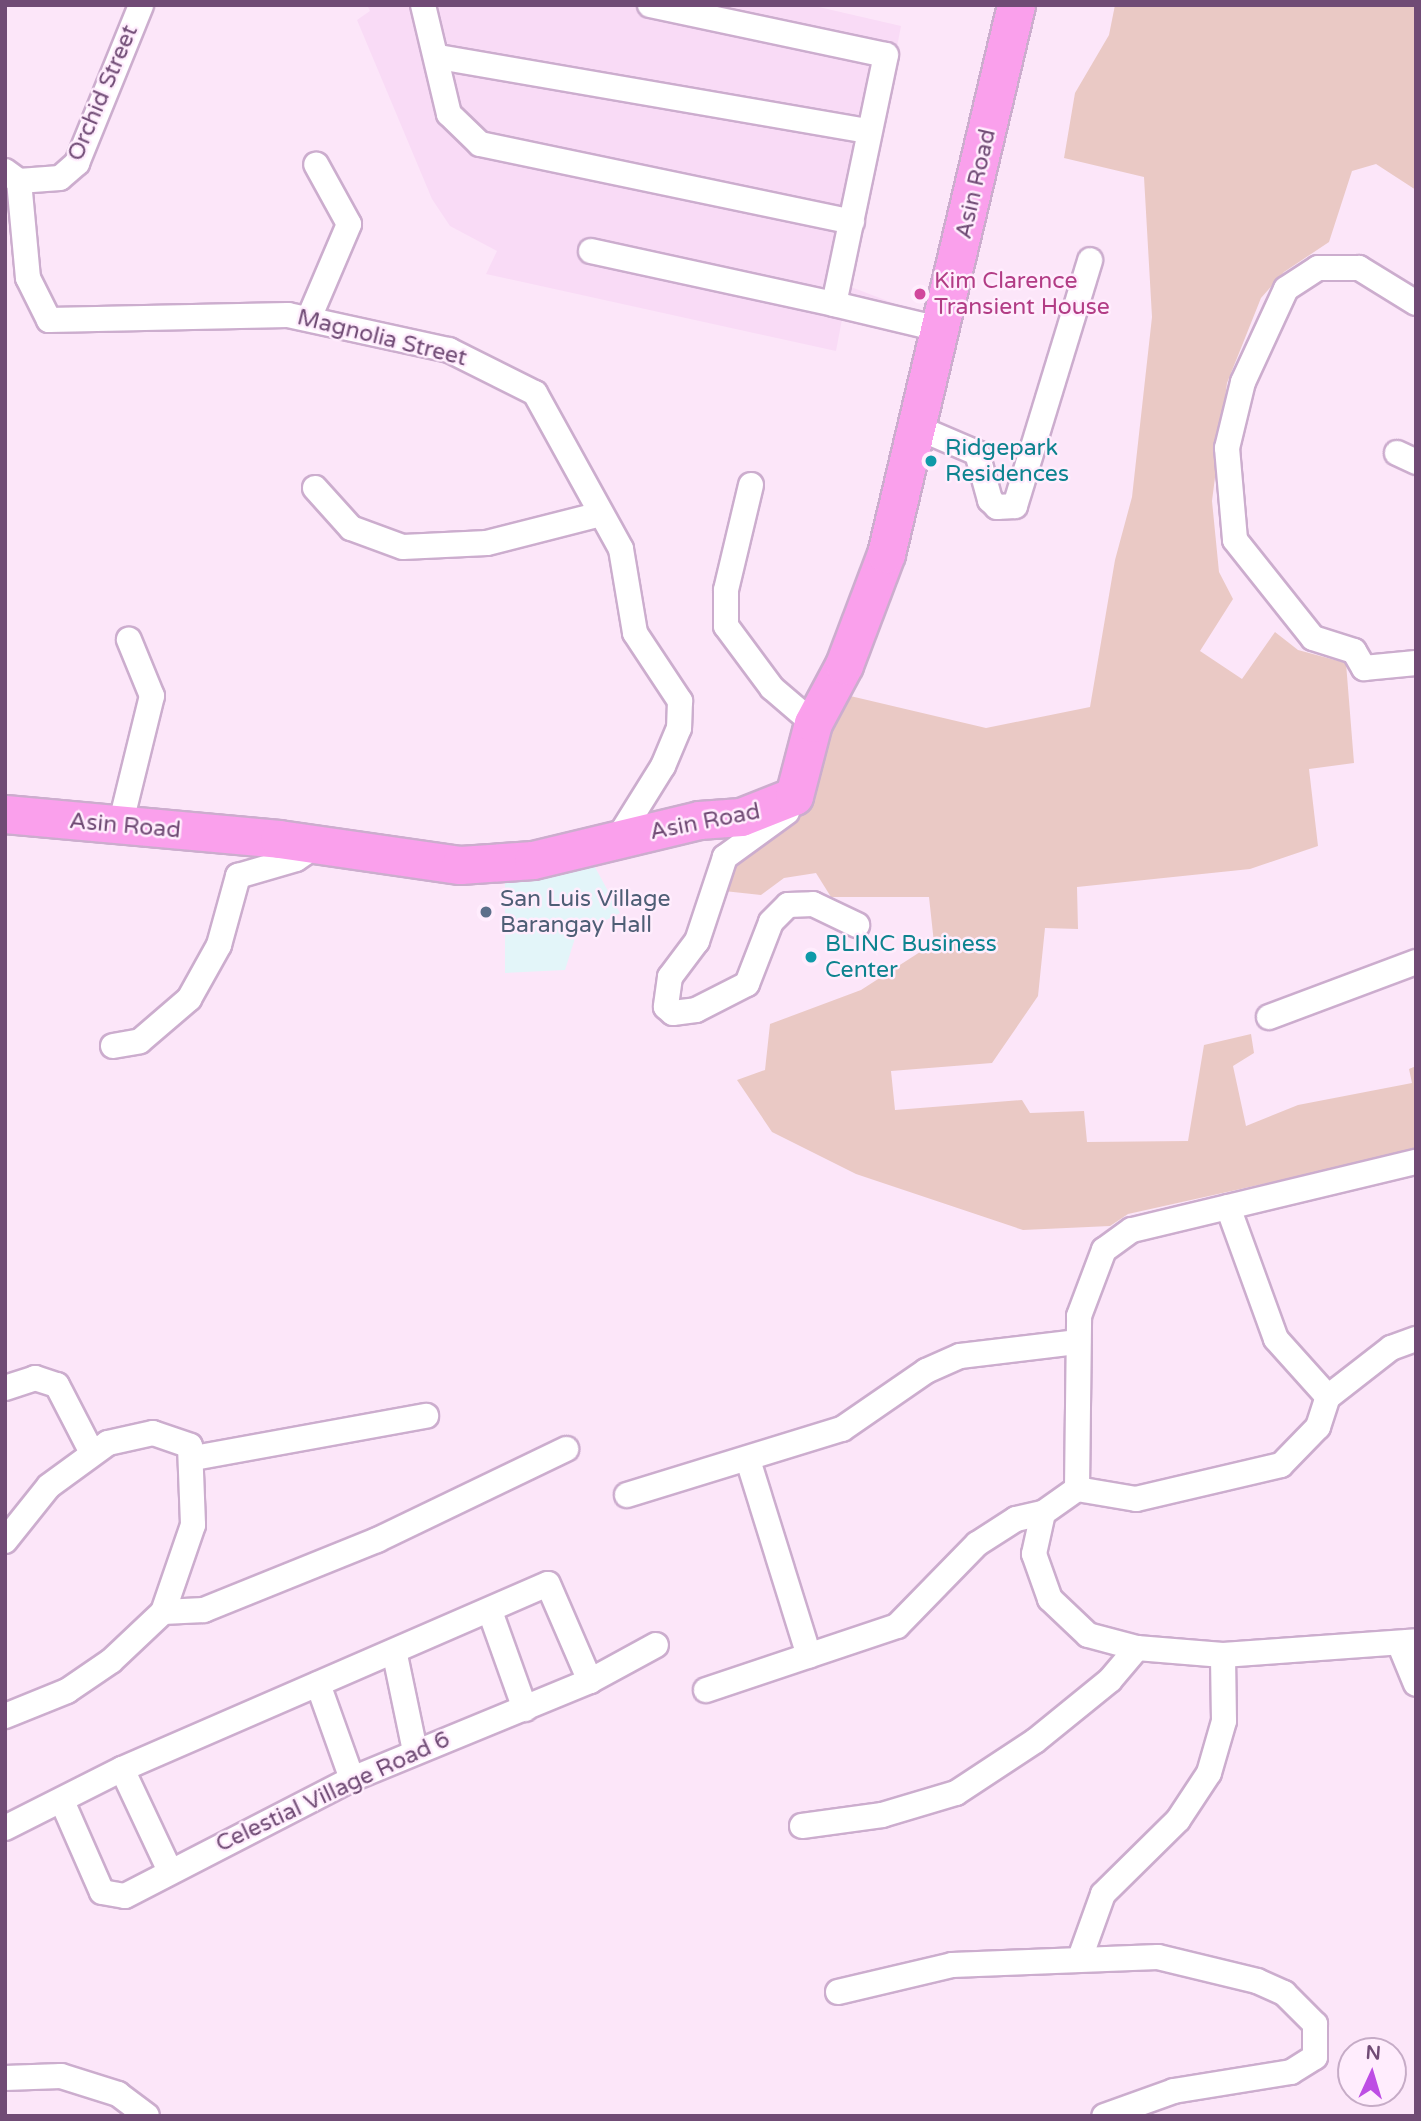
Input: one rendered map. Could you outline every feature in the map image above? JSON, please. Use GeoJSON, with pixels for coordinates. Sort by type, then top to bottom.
{"type":"FeatureCollection","features":[{"type":"Feature","properties":{"kind":"main road","name":"Asin Road"},"geometry":{"type":"LineString","coordinates":[[5,814],[315,846],[460,865],[533,860],[617,839],[765,811],[794,796],[813,723],[844,665],[886,554],[921,429],[1016,5]]}},
{"type":"Feature","properties":{"kind":"street","name":"Orchid Street"},"geometry":{"type":"LineString","coordinates":[[12,176],[60,177],[77,163],[141,5]]}},
{"type":"Feature","properties":{"kind":"street"},"geometry":{"type":"LineString","coordinates":[[423,5],[439,57],[449,114],[480,144],[852,222]]}},
{"type":"Feature","properties":{"kind":"street"},"geometry":{"type":"LineString","coordinates":[[650,5],[886,55],[866,131],[852,222],[834,304]]}},
{"type":"Feature","properties":{"kind":"street"},"geometry":{"type":"LineString","coordinates":[[439,57],[866,131]]}},
{"type":"Feature","properties":{"kind":"street"},"geometry":{"type":"LineString","coordinates":[[309,318],[349,224],[316,163]]}},
{"type":"Feature","properties":{"kind":"street","name":"Magnolia Street"},"geometry":{"type":"LineString","coordinates":[[12,176],[28,278],[49,320],[237,313],[309,318],[449,350],[521,383],[552,416],[597,515],[625,559],[635,633],[671,683],[681,717],[663,766],[617,839]]}},
{"type":"Feature","properties":{"kind":"street"},"geometry":{"type":"LineString","coordinates":[[591,251],[943,330]]}},
{"type":"Feature","properties":{"kind":"street"},"geometry":{"type":"LineString","coordinates":[[921,429],[978,453],[990,500],[997,508],[1015,506],[1090,260]]}},
{"type":"Feature","properties":{"kind":"street"},"geometry":{"type":"LineString","coordinates":[[1416,303],[1359,268],[1318,268],[1286,289],[1243,382],[1227,448],[1235,540],[1313,638],[1354,651],[1364,668],[1416,663]]}},
{"type":"Feature","properties":{"kind":"street"},"geometry":{"type":"LineString","coordinates":[[751,485],[726,590],[726,626],[772,688],[813,723]]}},
{"type":"Feature","properties":{"kind":"street"},"geometry":{"type":"LineString","coordinates":[[315,488],[351,527],[403,547],[487,543],[597,515]]}},
{"type":"Feature","properties":{"kind":"street"},"geometry":{"type":"LineString","coordinates":[[120,826],[152,696],[129,640]]}},
{"type":"Feature","properties":{"kind":"street"},"geometry":{"type":"LineString","coordinates":[[794,796],[785,815],[725,858],[697,941],[670,977],[666,1007],[673,1013],[696,1010],[747,984],[771,922],[788,905],[813,904],[856,925]]}},
{"type":"Feature","properties":{"kind":"street"},"geometry":{"type":"LineString","coordinates":[[113,1046],[140,1041],[189,999],[219,945],[238,876],[296,859],[315,846]]}},
{"type":"Feature","properties":{"kind":"street"},"geometry":{"type":"LineString","coordinates":[[1269,1017],[1416,962]]}},
{"type":"Feature","properties":{"kind":"street"},"geometry":{"type":"LineString","coordinates":[[1077,1489],[1078,1342],[1084,1292],[1104,1250],[1132,1230],[1416,1162]]}},
{"type":"Feature","properties":{"kind":"street"},"geometry":{"type":"LineString","coordinates":[[1228,1207],[1276,1339],[1328,1397]]}},
{"type":"Feature","properties":{"kind":"street"},"geometry":{"type":"LineString","coordinates":[[706,1690],[897,1626],[977,1544],[1016,1519],[1043,1513],[1077,1489],[1136,1499],[1261,1474],[1300,1449],[1318,1427],[1328,1397],[1391,1348],[1416,1339]]}},
{"type":"Feature","properties":{"kind":"street"},"geometry":{"type":"LineString","coordinates":[[627,1495],[842,1429],[926,1371],[960,1356],[1078,1342]]}},
{"type":"Feature","properties":{"kind":"street"},"geometry":{"type":"LineString","coordinates":[[5,1388],[35,1378],[57,1385],[91,1451]]}},
{"type":"Feature","properties":{"kind":"street"},"geometry":{"type":"LineString","coordinates":[[194,1458],[426,1416]]}},
{"type":"Feature","properties":{"kind":"street"},"geometry":{"type":"LineString","coordinates":[[5,1541],[49,1486],[91,1451],[134,1434],[169,1434],[190,1446],[194,1458],[193,1525],[163,1612],[111,1661],[67,1690],[5,1716]]}},
{"type":"Feature","properties":{"kind":"street"},"geometry":{"type":"LineString","coordinates":[[163,1612],[204,1610],[377,1540],[566,1449]]}},
{"type":"Feature","properties":{"kind":"street"},"geometry":{"type":"LineString","coordinates":[[748,1460],[809,1656]]}},
{"type":"Feature","properties":{"kind":"street"},"geometry":{"type":"LineString","coordinates":[[1043,1513],[1034,1554],[1050,1599],[1088,1634],[1137,1648],[1223,1655],[1408,1642],[1416,1684]]}},
{"type":"Feature","properties":{"kind":"street"},"geometry":{"type":"LineString","coordinates":[[5,1828],[122,1769],[318,1684],[491,1614],[548,1584],[590,1681]]}},
{"type":"Feature","properties":{"kind":"street"},"geometry":{"type":"LineString","coordinates":[[491,1614],[525,1709]]}},
{"type":"Feature","properties":{"kind":"street","name":"Celestial Village Road 6"},"geometry":{"type":"LineString","coordinates":[[62,1801],[102,1892],[125,1895],[169,1869],[352,1779],[590,1681],[656,1645]]}},
{"type":"Feature","properties":{"kind":"street"},"geometry":{"type":"LineString","coordinates":[[802,1826],[882,1815],[956,1793],[1035,1741],[1110,1680],[1137,1648]]}},
{"type":"Feature","properties":{"kind":"street"},"geometry":{"type":"LineString","coordinates":[[395,1655],[415,1751]]}},
{"type":"Feature","properties":{"kind":"street"},"geometry":{"type":"LineString","coordinates":[[1080,1958],[1103,1894],[1178,1820],[1209,1773],[1225,1711],[1223,1655]]}},
{"type":"Feature","properties":{"kind":"street"},"geometry":{"type":"LineString","coordinates":[[318,1684],[352,1779]]}},
{"type":"Feature","properties":{"kind":"street"},"geometry":{"type":"LineString","coordinates":[[122,1769],[169,1869]]}},
{"type":"Feature","properties":{"kind":"street"},"geometry":{"type":"LineString","coordinates":[[838,1992],[952,1965],[1080,1958],[1158,1958],[1257,1981],[1284,1993],[1319,2035],[1315,2057],[1291,2072],[1174,2091],[1104,2116]]}},
{"type":"Feature","properties":{"kind":"street"},"geometry":{"type":"LineString","coordinates":[[5,2078],[61,2076],[118,2094],[147,2116]]}},
{"type":"Feature","properties":{"kind":"shaded area"},"geometry":{"type":"Polygon","coordinates":[[[367,5],[810,5],[901,26],[851,287],[927,316],[843,314],[836,351],[486,274],[497,251],[450,226],[432,199],[357,20],[370,11],[367,5]]]}},
{"type":"Feature","properties":{"kind":"shaded area"},"geometry":{"type":"Polygon","coordinates":[[[1115,5],[1416,5],[1416,190],[1376,164],[1352,171],[1329,242],[1284,272],[1261,298],[1227,383],[1212,501],[1219,572],[1233,599],[1200,651],[1242,679],[1275,632],[1298,650],[1346,663],[1354,763],[1309,769],[1318,846],[1250,869],[1077,887],[1078,929],[1045,928],[1038,996],[992,1063],[891,1071],[895,1110],[1022,1100],[1030,1113],[1084,1111],[1087,1142],[1188,1141],[1204,1045],[1251,1034],[1254,1053],[1233,1066],[1246,1126],[1298,1105],[1412,1083],[1409,1069],[1416,1066],[1416,1150],[1128,1214],[1110,1226],[1023,1230],[856,1174],[772,1132],[737,1080],[765,1070],[770,1024],[861,990],[934,943],[929,897],[831,897],[816,873],[784,878],[761,895],[724,891],[727,870],[795,823],[846,695],[986,728],[1090,707],[1115,560],[1132,497],[1152,317],[1144,177],[1064,158],[1075,93],[1109,35],[1115,5]]]}},
{"type":"Feature","properties":{"kind":"shaded area"},"geometry":{"type":"Polygon","coordinates":[[[590,858],[620,913],[576,935],[565,970],[505,973],[505,875],[590,858]]]}},
{"type":"Feature","properties":{"kind":"place","name":"Kim Clarence Transient House"},"geometry":{"type":"Point","coordinates":[920,294]}},
{"type":"Feature","properties":{"kind":"place","name":"Ridgepark Residences"},"geometry":{"type":"Point","coordinates":[931,461]}},
{"type":"Feature","properties":{"kind":"place","name":"San Luis Village Barangay Hall"},"geometry":{"type":"Point","coordinates":[486,912]}},
{"type":"Feature","properties":{"kind":"place","name":"BLINC Business Center"},"geometry":{"type":"Point","coordinates":[811,957]}}]}
